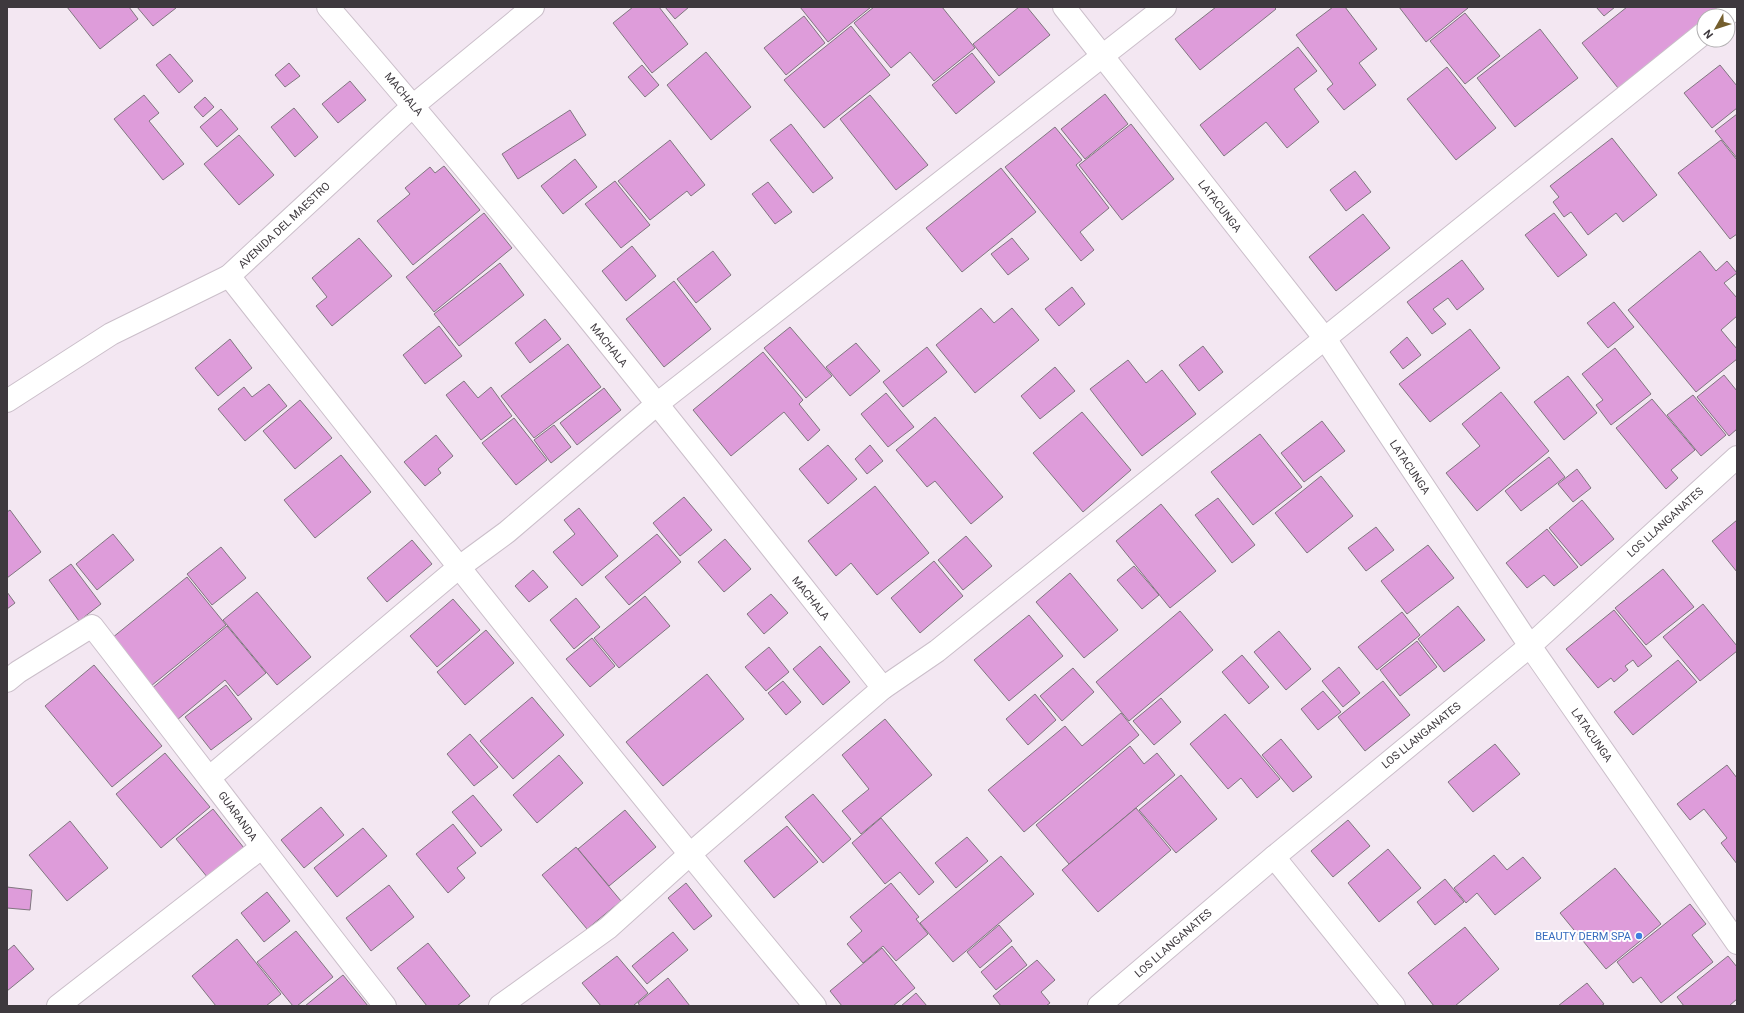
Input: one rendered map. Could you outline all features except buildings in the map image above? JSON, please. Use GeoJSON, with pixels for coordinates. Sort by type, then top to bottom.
{"type":"FeatureCollection","features":[{"type":"Feature","properties":{"kind":"street","name":"MACHALA"},"geometry":{"type":"LineString","coordinates":[[328,7],[414,105],[657,404],[883,688]]}},
{"type":"Feature","properties":{"kind":"street","name":"AVENIDA DEL MAESTRO"},"geometry":{"type":"LineString","coordinates":[[7,401],[111,334],[229,276],[414,105],[533,7]]}},
{"type":"Feature","properties":{"kind":"street","name":"LATACUNGA"},"geometry":{"type":"LineString","coordinates":[[1064,7],[1326,340],[1530,646],[1737,942]]}},
{"type":"Feature","properties":{"kind":"street"},"geometry":{"type":"LineString","coordinates":[[210,777],[458,568],[507,532],[657,404],[1165,7]]}},
{"type":"Feature","properties":{"kind":"street"},"geometry":{"type":"LineString","coordinates":[[500,1006],[608,928],[689,855],[883,688],[937,651],[1326,340],[1696,39]]}},
{"type":"Feature","properties":{"kind":"street"},"geometry":{"type":"LineString","coordinates":[[229,276],[458,568],[689,855],[815,1006]]}},
{"type":"Feature","properties":{"kind":"street","name":"LOS LLANGANATES"},"geometry":{"type":"LineString","coordinates":[[1099,1006],[1274,857],[1530,646],[1737,457]]}},
{"type":"Feature","properties":{"kind":"street","name":"GUARANDA"},"geometry":{"type":"LineString","coordinates":[[7,681],[18,672],[92,626],[210,777],[261,848],[385,1006]]}},
{"type":"Feature","properties":{"kind":"street"},"geometry":{"type":"LineString","coordinates":[[58,1006],[261,848]]}},
{"type":"Feature","properties":{"kind":"street"},"geometry":{"type":"LineString","coordinates":[[1274,857],[1394,1006]]}},
{"type":"Feature","properties":{"kind":"place","name":"BEAUTY DERM SPA"},"geometry":{"type":"Point","coordinates":[1639,936]}}]}
